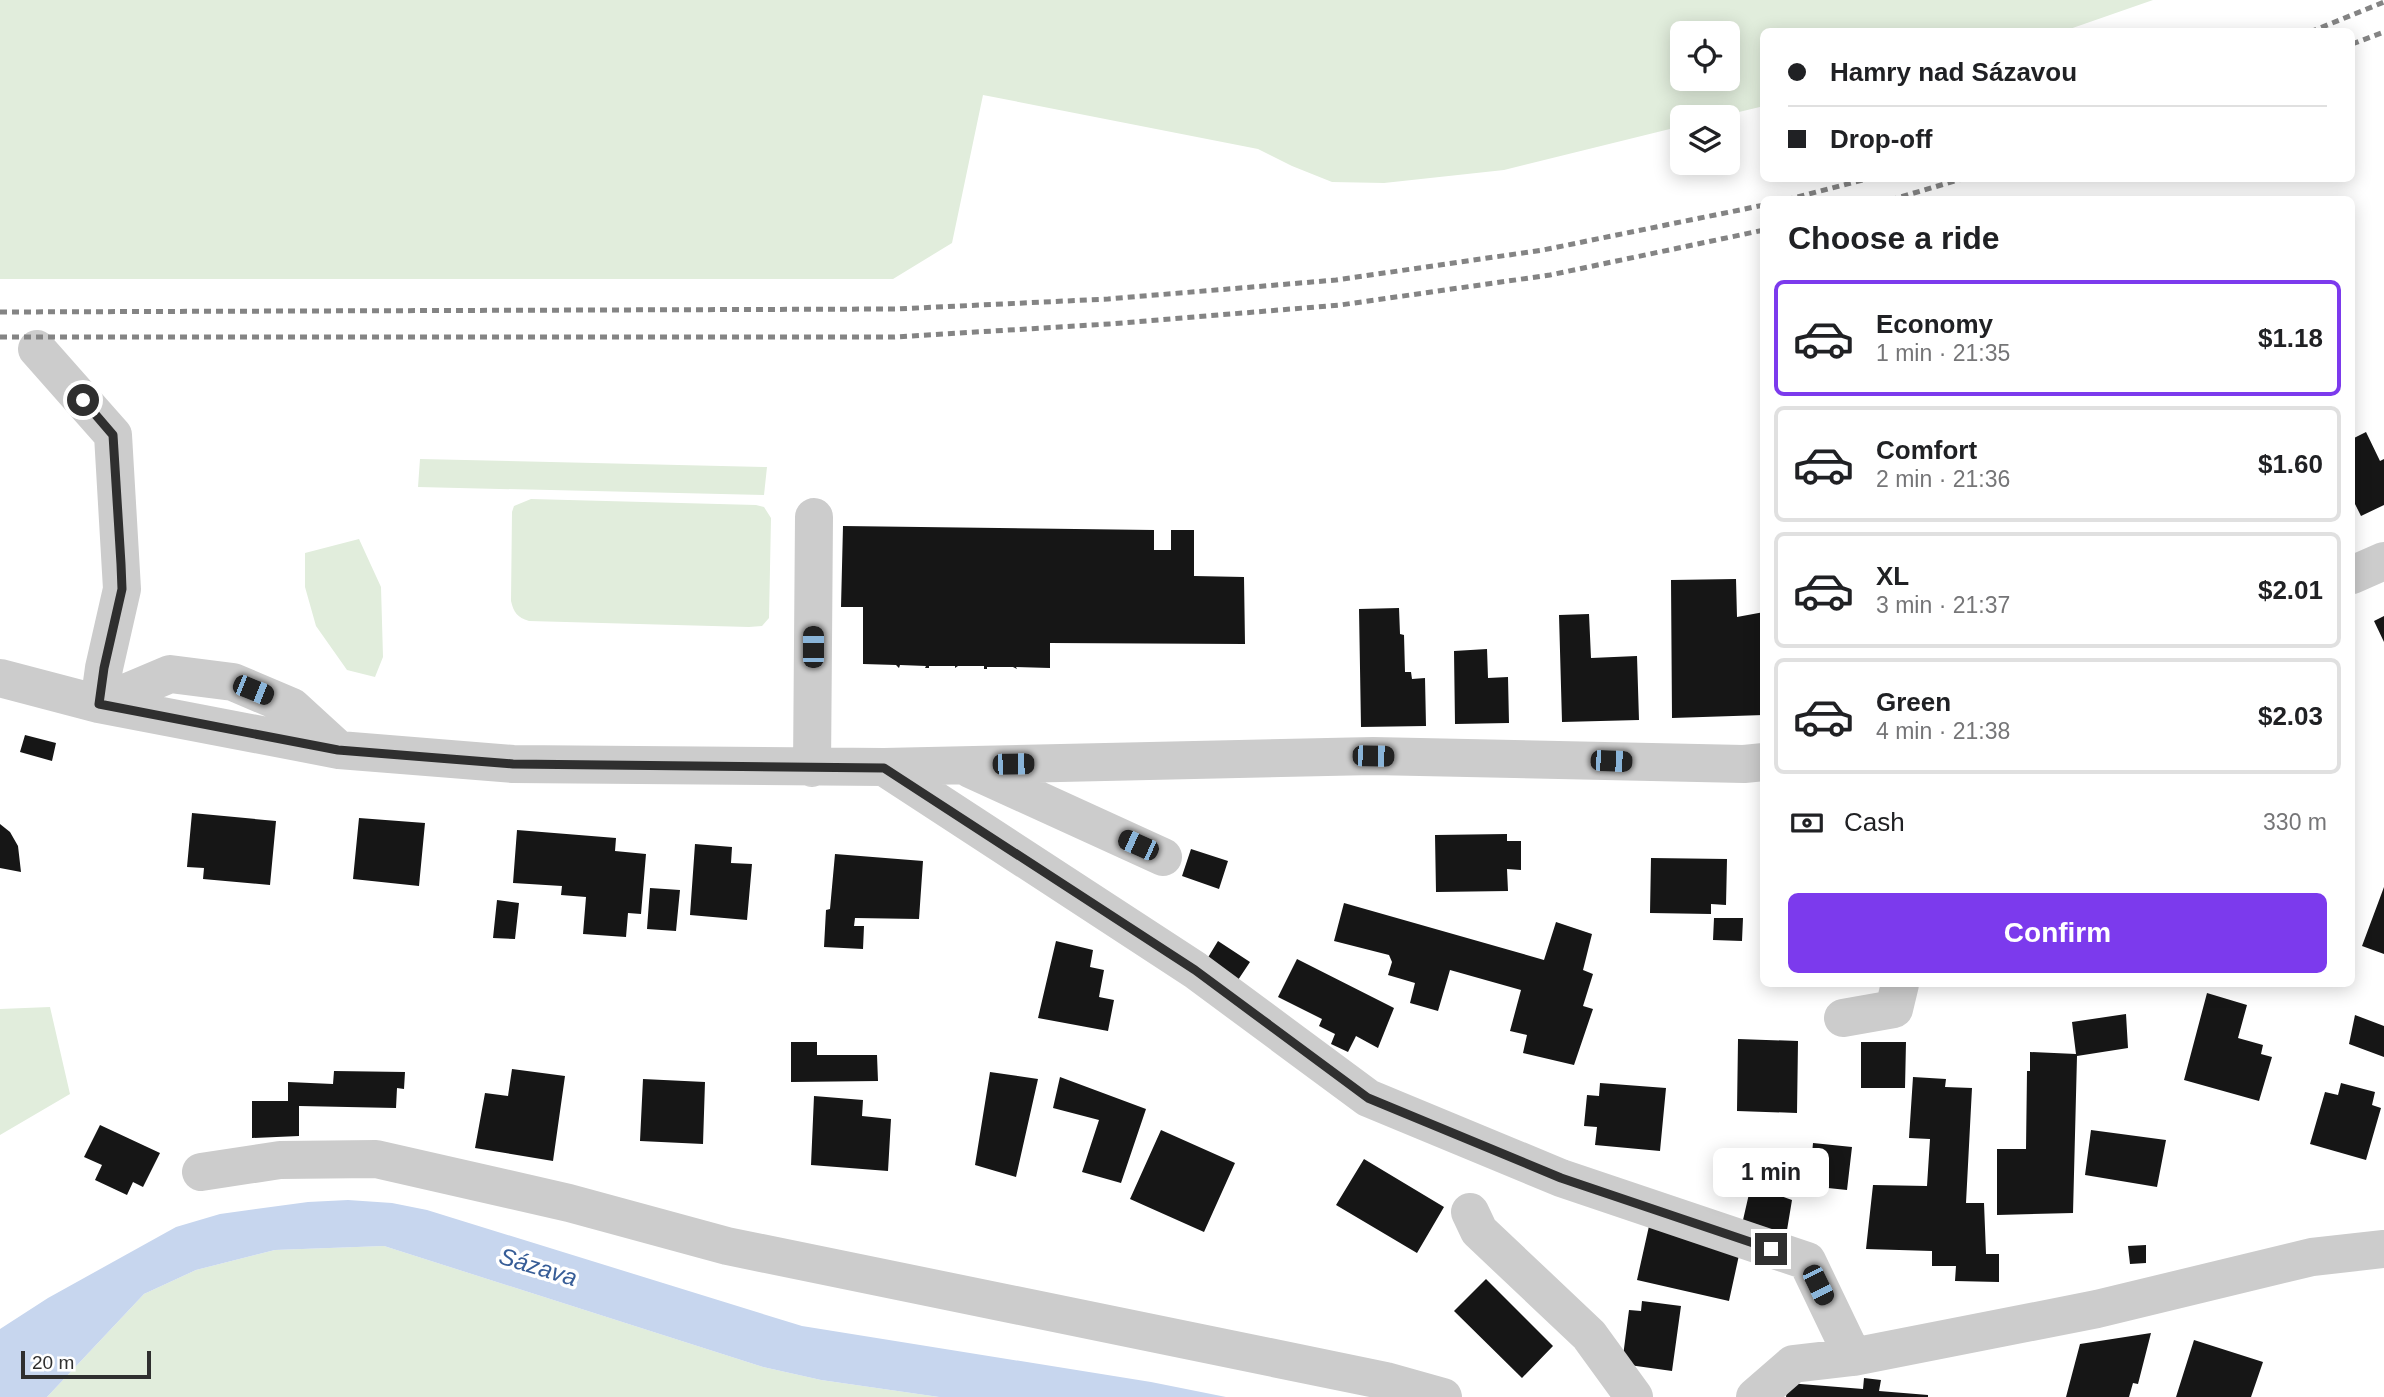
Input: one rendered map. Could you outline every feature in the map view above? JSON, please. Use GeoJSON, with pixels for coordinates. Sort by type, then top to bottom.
{"type":"FeatureCollection","features":[{"type":"Feature","properties":{"kind":"street"},"geometry":{"type":"LineString","coordinates":[[37,349],[113,435],[122,589],[104,668],[99,704]]}},
{"type":"Feature","properties":{"kind":"street"},"geometry":{"type":"LineString","coordinates":[[812,768],[814,517]]}},
{"type":"Feature","properties":{"kind":"street"},"geometry":{"type":"LineString","coordinates":[[2355,574],[2384,561]]}},
{"type":"Feature","properties":{"kind":"street"},"geometry":{"type":"LineString","coordinates":[[0,678],[99,704],[338,750],[513,764],[884,768],[1373,756],[1760,762]]}},
{"type":"Feature","properties":{"kind":"street"},"geometry":{"type":"LineString","coordinates":[[962,766],[1163,857]]}},
{"type":"Feature","properties":{"kind":"street"},"geometry":{"type":"LineString","coordinates":[[884,768],[1195,970],[1368,1098],[1561,1178],[1807,1261],[1853,1357]]}},
{"type":"Feature","properties":{"kind":"street"},"geometry":{"type":"LineString","coordinates":[[1843,1018],[1894,1009],[1899,987]]}},
{"type":"Feature","properties":{"kind":"street"},"geometry":{"type":"LineString","coordinates":[[201,1172],[280,1160],[376,1159],[569,1203],[727,1246],[1386,1381],[1443,1397]]}},
{"type":"Feature","properties":{"kind":"street"},"geometry":{"type":"LineString","coordinates":[[1470,1212],[1479,1231],[1589,1335],[1634,1397]]}},
{"type":"Feature","properties":{"kind":"street"},"geometry":{"type":"LineString","coordinates":[[1755,1397],[1793,1364],[1853,1357],[2097,1309],[2312,1258],[2384,1249]]}},
{"type":"Feature","properties":{"kind":"green space"},"geometry":{"type":"Polygon","coordinates":[[[0,0],[2153,0],[2073,28],[1760,28],[1760,107],[1740,112],[1740,105],[1670,105],[1670,129],[1504,170],[1384,183],[1332,182],[1258,149],[983,95],[952,243],[893,279],[0,279],[0,0]]]}},
{"type":"Feature","properties":{"kind":"green space"},"geometry":{"type":"Polygon","coordinates":[[[420,459],[767,467],[764,495],[418,487],[420,459]]]}},
{"type":"Feature","properties":{"kind":"green space"},"geometry":{"type":"Polygon","coordinates":[[[531,499],[764,507],[771,518],[769,618],[762,626],[749,627],[529,621],[522,618],[515,612],[511,601],[512,512],[514,506],[531,499]]]}},
{"type":"Feature","properties":{"kind":"green space"},"geometry":{"type":"Polygon","coordinates":[[[359,539],[381,587],[383,657],[375,677],[347,670],[316,626],[305,587],[305,553],[359,539]]]}},
{"type":"Feature","properties":{"kind":"green space"},"geometry":{"type":"Polygon","coordinates":[[[50,1007],[70,1094],[0,1135],[0,1009],[50,1007]]]}},
{"type":"Feature","properties":{"kind":"green space"},"geometry":{"type":"Polygon","coordinates":[[[384,1246],[763,1367],[821,1380],[939,1397],[47,1397],[144,1294],[196,1270],[275,1250],[384,1246]]]}},
{"type":"Feature","properties":{"kind":"water","name":"Sázava"},"geometry":{"type":"Polygon","coordinates":[[[348,1200],[392,1203],[427,1210],[802,1326],[1151,1382],[1226,1397],[939,1397],[821,1380],[763,1367],[384,1246],[275,1250],[196,1270],[144,1294],[47,1397],[0,1397],[0,1329],[48,1298],[176,1227],[220,1214],[308,1202],[348,1200]]]}},
{"type":"Feature","properties":{"kind":"building"},"geometry":{"type":"Polygon","coordinates":[[[2366,432],[2380,461],[2384,459],[2384,505],[2361,516],[2355,504],[2355,438],[2366,432]]]}},
{"type":"Feature","properties":{"kind":"building"},"geometry":{"type":"Polygon","coordinates":[[[843,526],[1154,530],[1154,550],[1171,550],[1171,530],[1194,530],[1194,576],[1244,577],[1245,644],[1050,643],[1050,668],[925,668],[926,666],[900,665],[899,668],[896,665],[863,664],[863,607],[841,607],[843,526]]]}},
{"type":"Feature","properties":{"kind":"building"},"geometry":{"type":"Polygon","coordinates":[[[1736,579],[1737,617],[1760,613],[1760,715],[1672,718],[1671,580],[1736,579]]]}},
{"type":"Feature","properties":{"kind":"building"},"geometry":{"type":"Polygon","coordinates":[[[1399,608],[1400,634],[1404,635],[1405,672],[1411,672],[1412,679],[1425,678],[1426,726],[1361,727],[1359,609],[1399,608]]]}},
{"type":"Feature","properties":{"kind":"building"},"geometry":{"type":"Polygon","coordinates":[[[1589,614],[1591,658],[1637,656],[1639,720],[1562,722],[1559,615],[1589,614]]]}},
{"type":"Feature","properties":{"kind":"building"},"geometry":{"type":"Polygon","coordinates":[[[2384,616],[2384,642],[2374,621],[2384,616]]]}},
{"type":"Feature","properties":{"kind":"building"},"geometry":{"type":"Polygon","coordinates":[[[1487,649],[1488,678],[1508,677],[1509,723],[1455,724],[1454,651],[1487,649]]]}},
{"type":"Feature","properties":{"kind":"building"},"geometry":{"type":"Polygon","coordinates":[[[25,735],[56,743],[52,761],[20,752],[25,735]]]}},
{"type":"Feature","properties":{"kind":"building"},"geometry":{"type":"Polygon","coordinates":[[[192,813],[276,821],[270,885],[203,879],[204,868],[187,867],[192,813]]]}},
{"type":"Feature","properties":{"kind":"building"},"geometry":{"type":"Polygon","coordinates":[[[359,818],[425,823],[419,886],[353,879],[359,818]]]}},
{"type":"Feature","properties":{"kind":"building"},"geometry":{"type":"Polygon","coordinates":[[[0,824],[10,832],[18,846],[21,872],[0,868],[0,824]]]}},
{"type":"Feature","properties":{"kind":"building"},"geometry":{"type":"Polygon","coordinates":[[[517,830],[616,838],[615,851],[646,854],[641,914],[628,913],[626,937],[583,934],[586,897],[561,895],[562,886],[513,883],[517,830]]]}},
{"type":"Feature","properties":{"kind":"building"},"geometry":{"type":"Polygon","coordinates":[[[1507,834],[1507,841],[1521,841],[1521,870],[1507,869],[1508,891],[1436,892],[1435,835],[1507,834]]]}},
{"type":"Feature","properties":{"kind":"building"},"geometry":{"type":"Polygon","coordinates":[[[695,844],[732,847],[731,863],[752,864],[747,920],[690,915],[695,844]]]}},
{"type":"Feature","properties":{"kind":"building"},"geometry":{"type":"Polygon","coordinates":[[[1191,849],[1228,861],[1219,889],[1182,876],[1191,849]]]}},
{"type":"Feature","properties":{"kind":"building"},"geometry":{"type":"Polygon","coordinates":[[[835,854],[923,861],[919,919],[855,918],[854,926],[864,926],[863,949],[824,947],[826,910],[830,909],[835,854]]]}},
{"type":"Feature","properties":{"kind":"building"},"geometry":{"type":"Polygon","coordinates":[[[1651,858],[1727,859],[1726,905],[1711,904],[1711,914],[1650,913],[1651,858]]]}},
{"type":"Feature","properties":{"kind":"building"},"geometry":{"type":"Polygon","coordinates":[[[2384,887],[2384,954],[2362,946],[2384,887]]]}},
{"type":"Feature","properties":{"kind":"building"},"geometry":{"type":"Polygon","coordinates":[[[650,888],[680,890],[676,931],[647,929],[650,888]]]}},
{"type":"Feature","properties":{"kind":"building"},"geometry":{"type":"Polygon","coordinates":[[[497,900],[519,903],[515,939],[493,938],[497,900]]]}},
{"type":"Feature","properties":{"kind":"building"},"geometry":{"type":"Polygon","coordinates":[[[1344,903],[1544,960],[1556,922],[1592,934],[1583,970],[1593,974],[1583,1006],[1593,1009],[1574,1065],[1523,1053],[1527,1035],[1510,1031],[1521,990],[1450,970],[1438,1011],[1410,1003],[1415,983],[1388,975],[1392,962],[1389,955],[1334,941],[1344,903]]]}},
{"type":"Feature","properties":{"kind":"building"},"geometry":{"type":"Polygon","coordinates":[[[1714,918],[1743,918],[1742,941],[1713,940],[1714,918]]]}},
{"type":"Feature","properties":{"kind":"building"},"geometry":{"type":"Polygon","coordinates":[[[1056,941],[1093,950],[1090,967],[1104,970],[1099,997],[1114,1000],[1108,1031],[1038,1018],[1056,941]]]}},
{"type":"Feature","properties":{"kind":"building"},"geometry":{"type":"Polygon","coordinates":[[[1218,941],[1250,962],[1238,980],[1207,959],[1218,941]]]}},
{"type":"Feature","properties":{"kind":"building"},"geometry":{"type":"Polygon","coordinates":[[[1297,959],[1394,1008],[1378,1048],[1356,1036],[1348,1052],[1331,1044],[1335,1034],[1319,1026],[1322,1019],[1278,997],[1297,959]]]}},
{"type":"Feature","properties":{"kind":"building"},"geometry":{"type":"Polygon","coordinates":[[[2207,993],[2247,1005],[2238,1038],[2263,1045],[2261,1054],[2272,1057],[2259,1101],[2184,1080],[2207,993]]]}},
{"type":"Feature","properties":{"kind":"building"},"geometry":{"type":"Polygon","coordinates":[[[2126,1014],[2128,1048],[2077,1056],[2073,1213],[1997,1215],[1997,1149],[2026,1149],[2027,1071],[2030,1071],[2030,1052],[2076,1054],[2072,1022],[2126,1014]]]}},
{"type":"Feature","properties":{"kind":"building"},"geometry":{"type":"Polygon","coordinates":[[[2355,1015],[2384,1026],[2384,1057],[2349,1044],[2355,1015]]]}},
{"type":"Feature","properties":{"kind":"building"},"geometry":{"type":"Polygon","coordinates":[[[1738,1039],[1798,1041],[1797,1113],[1737,1111],[1738,1039]]]}},
{"type":"Feature","properties":{"kind":"building"},"geometry":{"type":"Polygon","coordinates":[[[791,1042],[817,1042],[817,1055],[877,1055],[878,1081],[791,1082],[791,1042]]]}},
{"type":"Feature","properties":{"kind":"building"},"geometry":{"type":"Polygon","coordinates":[[[1861,1042],[1906,1042],[1905,1088],[1861,1088],[1861,1042]]]}},
{"type":"Feature","properties":{"kind":"building"},"geometry":{"type":"Polygon","coordinates":[[[512,1069],[565,1076],[553,1161],[475,1148],[485,1093],[508,1096],[512,1069]]]}},
{"type":"Feature","properties":{"kind":"building"},"geometry":{"type":"Polygon","coordinates":[[[334,1071],[405,1072],[404,1089],[397,1088],[396,1108],[299,1106],[299,1136],[252,1138],[252,1101],[288,1101],[288,1082],[333,1084],[334,1071]]]}},
{"type":"Feature","properties":{"kind":"building"},"geometry":{"type":"Polygon","coordinates":[[[990,1072],[1038,1079],[1016,1177],[975,1165],[990,1072]]]}},
{"type":"Feature","properties":{"kind":"building"},"geometry":{"type":"Polygon","coordinates":[[[1060,1077],[1146,1109],[1121,1183],[1082,1172],[1099,1120],[1053,1108],[1060,1077]]]}},
{"type":"Feature","properties":{"kind":"building"},"geometry":{"type":"Polygon","coordinates":[[[1913,1077],[1946,1079],[1945,1087],[1972,1088],[1966,1203],[1984,1203],[1986,1254],[1999,1254],[1999,1282],[1955,1281],[1956,1266],[1932,1266],[1932,1251],[1866,1249],[1873,1185],[1927,1186],[1930,1139],[1909,1138],[1913,1077]]]}},
{"type":"Feature","properties":{"kind":"building"},"geometry":{"type":"Polygon","coordinates":[[[643,1079],[705,1082],[703,1144],[640,1141],[643,1079]]]}},
{"type":"Feature","properties":{"kind":"building"},"geometry":{"type":"Polygon","coordinates":[[[1600,1083],[1666,1088],[1660,1151],[1595,1145],[1597,1127],[1584,1126],[1587,1095],[1599,1096],[1600,1083]]]}},
{"type":"Feature","properties":{"kind":"building"},"geometry":{"type":"Polygon","coordinates":[[[2341,1083],[2375,1092],[2372,1105],[2381,1108],[2366,1160],[2310,1144],[2325,1092],[2338,1095],[2341,1083]]]}},
{"type":"Feature","properties":{"kind":"building"},"geometry":{"type":"Polygon","coordinates":[[[814,1096],[863,1100],[862,1116],[891,1119],[888,1171],[811,1165],[814,1096]]]}},
{"type":"Feature","properties":{"kind":"building"},"geometry":{"type":"Polygon","coordinates":[[[100,1125],[160,1153],[143,1187],[133,1182],[127,1195],[95,1180],[102,1165],[84,1157],[100,1125]]]}},
{"type":"Feature","properties":{"kind":"building"},"geometry":{"type":"Polygon","coordinates":[[[1161,1130],[1235,1163],[1204,1232],[1130,1199],[1161,1130]]]}},
{"type":"Feature","properties":{"kind":"building"},"geometry":{"type":"Polygon","coordinates":[[[2091,1130],[2166,1140],[2157,1187],[2085,1175],[2091,1130]]]}},
{"type":"Feature","properties":{"kind":"building"},"geometry":{"type":"Polygon","coordinates":[[[1813,1143],[1852,1147],[1847,1190],[1809,1186],[1813,1143]]]}},
{"type":"Feature","properties":{"kind":"building"},"geometry":{"type":"Polygon","coordinates":[[[1364,1159],[1444,1207],[1417,1253],[1336,1205],[1364,1159]]]}},
{"type":"Feature","properties":{"kind":"building"},"geometry":{"type":"Polygon","coordinates":[[[1751,1185],[1792,1200],[1786,1236],[1743,1220],[1751,1185]]]}},
{"type":"Feature","properties":{"kind":"building"},"geometry":{"type":"Polygon","coordinates":[[[1649,1226],[1741,1246],[1729,1301],[1637,1280],[1649,1226]]]}},
{"type":"Feature","properties":{"kind":"building"},"geometry":{"type":"Polygon","coordinates":[[[2146,1245],[2146,1263],[2130,1264],[2128,1246],[2146,1245]]]}},
{"type":"Feature","properties":{"kind":"building"},"geometry":{"type":"Polygon","coordinates":[[[1486,1279],[1553,1346],[1522,1378],[1454,1311],[1486,1279]]]}},
{"type":"Feature","properties":{"kind":"building"},"geometry":{"type":"Polygon","coordinates":[[[1642,1301],[1681,1306],[1672,1371],[1622,1364],[1629,1310],[1641,1311],[1642,1301]]]}},
{"type":"Feature","properties":{"kind":"building"},"geometry":{"type":"Polygon","coordinates":[[[2151,1333],[2138,1384],[2133,1383],[2129,1397],[2066,1397],[2080,1344],[2151,1333]]]}},
{"type":"Feature","properties":{"kind":"building"},"geometry":{"type":"Polygon","coordinates":[[[2194,1340],[2263,1362],[2251,1397],[2176,1397],[2194,1340]]]}},
{"type":"Feature","properties":{"kind":"building"},"geometry":{"type":"Polygon","coordinates":[[[1864,1378],[1881,1380],[1879,1391],[1928,1397],[1786,1397],[1788,1383],[1863,1389],[1864,1378]]]}},
{"type":"Feature","properties":{"kind":"railway"},"geometry":{"type":"LineString","coordinates":[[2320,28],[2384,2]]}},
{"type":"Feature","properties":{"kind":"railway"},"geometry":{"type":"LineString","coordinates":[[2355,43],[2384,32]]}},
{"type":"Feature","properties":{"kind":"railway"},"geometry":{"type":"LineString","coordinates":[[1801,196],[1855,182]]}},
{"type":"Feature","properties":{"kind":"railway"},"geometry":{"type":"LineString","coordinates":[[1904,196],[1951,182]]}},
{"type":"Feature","properties":{"kind":"railway"},"geometry":{"type":"LineString","coordinates":[[0,312],[895,309],[1108,299],[1336,280],[1543,250],[1760,206]]}},
{"type":"Feature","properties":{"kind":"railway"},"geometry":{"type":"LineString","coordinates":[[0,337],[894,337],[1109,324],[1340,305],[1550,275],[1760,231]]}},
{"type":"Feature","properties":{"kind":"route"},"geometry":{"type":"LineString","coordinates":[[83,400],[113,435],[121,564],[122,589],[104,668],[99,704],[338,750],[513,764],[884,768],[1195,970],[1368,1098],[1561,1178],[1771,1249]]}}]}
